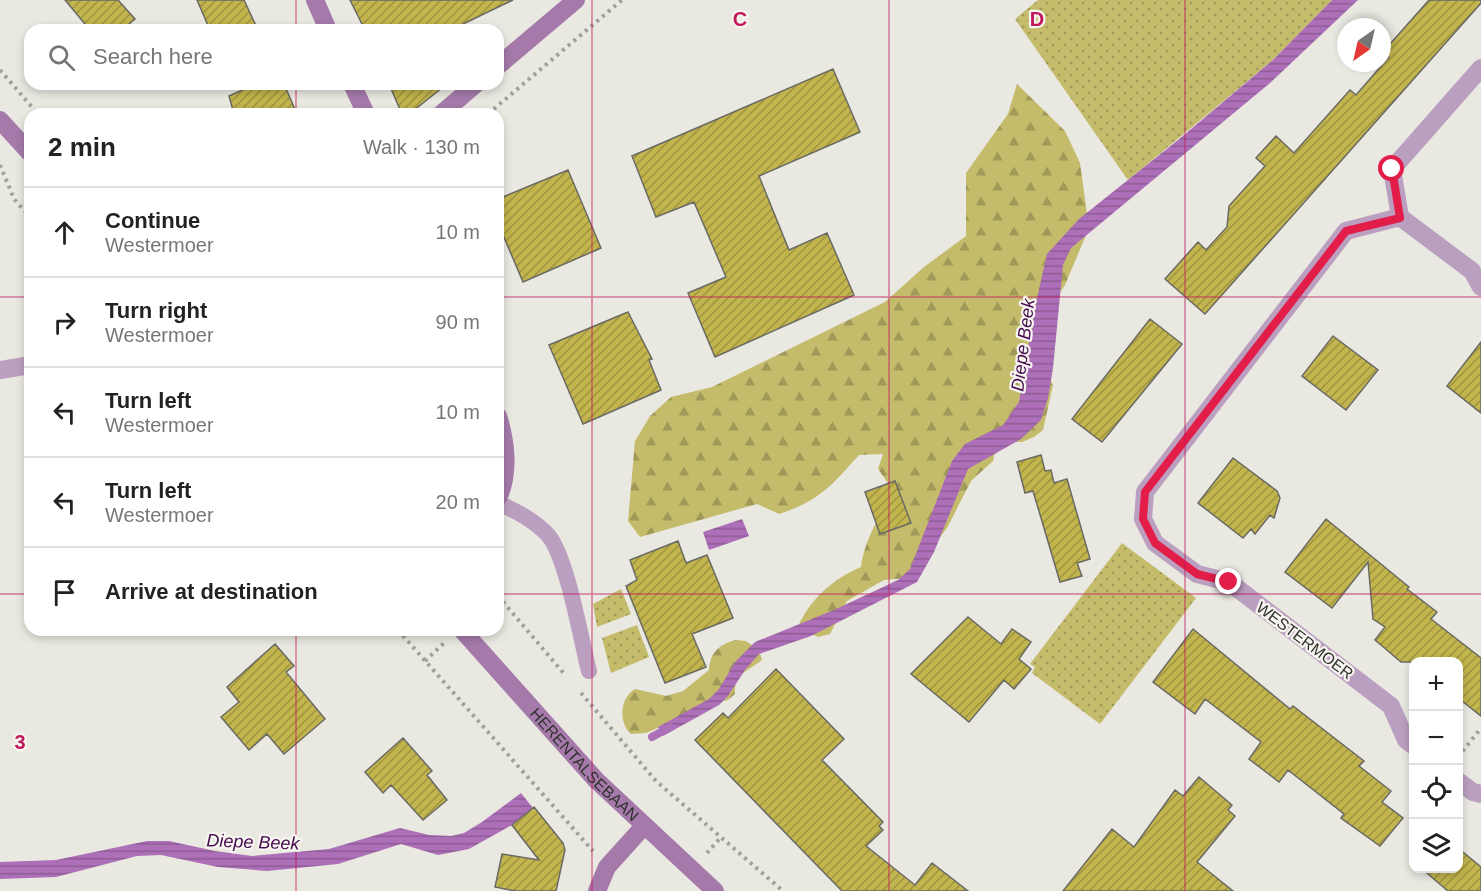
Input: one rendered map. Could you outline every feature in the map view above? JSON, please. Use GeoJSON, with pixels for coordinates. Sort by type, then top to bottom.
{"type":"FeatureCollection","features":[{"type":"Feature","properties":{"kind":"main road"},"geometry":{"type":"LineString","coordinates":[[315,0],[325,24]]}},
{"type":"Feature","properties":{"kind":"main road"},"geometry":{"type":"LineString","coordinates":[[504,61],[576,0]]}},
{"type":"Feature","properties":{"kind":"main road"},"geometry":{"type":"LineString","coordinates":[[355,90],[363,108]]}},
{"type":"Feature","properties":{"kind":"main road"},"geometry":{"type":"LineString","coordinates":[[448,108],[469,90]]}},
{"type":"Feature","properties":{"kind":"main road"},"geometry":{"type":"LineString","coordinates":[[0,120],[24,146]]}},
{"type":"Feature","properties":{"kind":"main road"},"geometry":{"type":"LineString","coordinates":[[504,435],[506,483],[504,487]]}},
{"type":"Feature","properties":{"kind":"main road","name":"HERENTALSEBAAN"},"geometry":{"type":"LineString","coordinates":[[467,636],[596,780],[715,891]]}},
{"type":"Feature","properties":{"kind":"main road"},"geometry":{"type":"LineString","coordinates":[[597,891],[607,867],[644,826]]}},
{"type":"Feature","properties":{"kind":"street"},"geometry":{"type":"LineString","coordinates":[[1481,68],[1392,169],[1400,218],[1472,271],[1481,287]]}},
{"type":"Feature","properties":{"kind":"street","name":"WESTERMOER"},"geometry":{"type":"LineString","coordinates":[[1400,218],[1346,231],[1145,492],[1143,519],[1155,543],[1197,574],[1229,582],[1391,706],[1409,743]]}},
{"type":"Feature","properties":{"kind":"street"},"geometry":{"type":"LineString","coordinates":[[0,370],[24,366]]}},
{"type":"Feature","properties":{"kind":"street"},"geometry":{"type":"LineString","coordinates":[[1463,785],[1473,792],[1481,794]]}},
{"type":"Feature","properties":{"kind":"lane"},"geometry":{"type":"LineString","coordinates":[[504,505],[525,516],[549,536],[562,564],[589,671]]}},
{"type":"Feature","properties":{"kind":"path"},"geometry":{"type":"LineString","coordinates":[[495,108],[622,0]]}},
{"type":"Feature","properties":{"kind":"path"},"geometry":{"type":"LineString","coordinates":[[0,70],[33,108]]}},
{"type":"Feature","properties":{"kind":"path"},"geometry":{"type":"LineString","coordinates":[[0,165],[14,199],[24,210]]}},
{"type":"Feature","properties":{"kind":"path"},"geometry":{"type":"LineString","coordinates":[[504,603],[656,782],[783,891]]}},
{"type":"Feature","properties":{"kind":"path"},"geometry":{"type":"LineString","coordinates":[[403,636],[607,867]]}},
{"type":"Feature","properties":{"kind":"path"},"geometry":{"type":"LineString","coordinates":[[1463,751],[1481,728]]}},
{"type":"Feature","properties":{"kind":"green space"},"geometry":{"type":"Polygon","coordinates":[[[1038,0],[1332,0],[1273,60],[1128,180],[1015,19],[1038,0]]]}},
{"type":"Feature","properties":{"kind":"green space"},"geometry":{"type":"Polygon","coordinates":[[[1017,84],[1065,131],[1080,163],[1089,228],[1065,285],[1053,303],[1047,372],[1053,385],[1043,430],[1022,442],[1004,442],[996,447],[993,461],[971,481],[947,528],[908,578],[884,580],[847,601],[830,634],[818,637],[798,627],[809,608],[824,591],[861,567],[869,538],[892,489],[878,469],[883,454],[859,455],[815,498],[779,514],[757,504],[640,537],[628,521],[635,441],[650,416],[671,397],[712,387],[885,302],[924,267],[966,236],[966,173],[1008,114],[1017,84]]]}},
{"type":"Feature","properties":{"kind":"green space"},"geometry":{"type":"Polygon","coordinates":[[[1122,543],[1196,598],[1100,724],[1032,673],[1035,667],[1030,664],[1122,543]]]}},
{"type":"Feature","properties":{"kind":"green space"},"geometry":{"type":"Polygon","coordinates":[[[621,589],[631,614],[597,627],[593,604],[621,589]]]}},
{"type":"Feature","properties":{"kind":"green space"},"geometry":{"type":"Polygon","coordinates":[[[637,625],[649,657],[611,673],[602,638],[637,625]]]}},
{"type":"Feature","properties":{"kind":"green space"},"geometry":{"type":"Polygon","coordinates":[[[735,640],[746,641],[759,650],[762,660],[739,677],[735,694],[728,700],[646,733],[631,734],[623,717],[624,704],[630,693],[635,689],[666,696],[683,691],[709,670],[711,658],[716,650],[735,640]]]}},
{"type":"Feature","properties":{"kind":"shaded area"},"geometry":{"type":"Polygon","coordinates":[[[1332,0],[1358,0],[1270,83],[1071,248],[1063,265],[1053,368],[1048,398],[1041,420],[1021,439],[968,469],[934,552],[917,582],[811,636],[759,654],[719,705],[663,736],[658,727],[709,699],[719,689],[735,662],[755,642],[834,610],[898,580],[910,569],[952,461],[965,444],[1003,425],[1019,402],[1035,307],[1047,254],[1079,219],[1273,60],[1332,0]]]}},
{"type":"Feature","properties":{"kind":"shaded area"},"geometry":{"type":"Polygon","coordinates":[[[742,519],[749,536],[709,550],[703,532],[742,519]]]}},
{"type":"Feature","properties":{"kind":"shaded area"},"geometry":{"type":"Polygon","coordinates":[[[521,793],[533,808],[512,825],[469,849],[438,855],[401,844],[338,864],[267,871],[218,867],[161,855],[137,856],[56,877],[0,879],[0,862],[56,860],[147,841],[169,841],[252,856],[329,849],[400,828],[429,835],[451,836],[464,833],[482,822],[521,793]]]}},
{"type":"Feature","properties":{"kind":"building"},"geometry":{"type":"Polygon","coordinates":[[[65,0],[118,0],[135,19],[129,24],[85,24],[65,0]]]}},
{"type":"Feature","properties":{"kind":"building"},"geometry":{"type":"Polygon","coordinates":[[[197,0],[244,0],[255,24],[207,24],[197,0]]]}},
{"type":"Feature","properties":{"kind":"building"},"geometry":{"type":"Polygon","coordinates":[[[350,0],[513,0],[463,24],[362,24],[350,0]]]}},
{"type":"Feature","properties":{"kind":"building"},"geometry":{"type":"Polygon","coordinates":[[[1429,0],[1481,0],[1481,3],[1205,314],[1165,279],[1198,242],[1206,250],[1227,227],[1229,206],[1265,166],[1256,158],[1276,136],[1294,153],[1350,90],[1356,95],[1376,72],[1391,72],[1391,43],[1429,0]]]}},
{"type":"Feature","properties":{"kind":"building"},"geometry":{"type":"Polygon","coordinates":[[[833,69],[860,132],[759,176],[789,250],[827,233],[854,295],[715,357],[688,293],[726,277],[694,202],[656,217],[632,156],[833,69]]]}},
{"type":"Feature","properties":{"kind":"building"},"geometry":{"type":"Polygon","coordinates":[[[242,90],[287,90],[294,108],[232,108],[229,96],[242,90]]]}},
{"type":"Feature","properties":{"kind":"building"},"geometry":{"type":"Polygon","coordinates":[[[392,90],[439,90],[417,108],[399,108],[392,90]]]}},
{"type":"Feature","properties":{"kind":"building"},"geometry":{"type":"Polygon","coordinates":[[[568,170],[601,248],[523,282],[504,237],[504,197],[568,170]]]}},
{"type":"Feature","properties":{"kind":"building"},"geometry":{"type":"Polygon","coordinates":[[[628,312],[652,359],[649,360],[661,390],[583,424],[549,345],[628,312]]]}},
{"type":"Feature","properties":{"kind":"building"},"geometry":{"type":"Polygon","coordinates":[[[1150,319],[1182,344],[1102,442],[1072,419],[1150,319]]]}},
{"type":"Feature","properties":{"kind":"building"},"geometry":{"type":"Polygon","coordinates":[[[1333,336],[1378,370],[1346,410],[1302,376],[1333,336]]]}},
{"type":"Feature","properties":{"kind":"building"},"geometry":{"type":"Polygon","coordinates":[[[1481,342],[1481,413],[1447,386],[1481,342]]]}},
{"type":"Feature","properties":{"kind":"building"},"geometry":{"type":"Polygon","coordinates":[[[1041,455],[1045,471],[1051,470],[1054,483],[1067,479],[1090,559],[1077,563],[1082,576],[1060,582],[1033,491],[1025,493],[1017,462],[1041,455]]]}},
{"type":"Feature","properties":{"kind":"building"},"geometry":{"type":"Polygon","coordinates":[[[1233,458],[1277,491],[1280,498],[1274,518],[1270,515],[1255,534],[1251,529],[1243,538],[1198,503],[1233,458]]]}},
{"type":"Feature","properties":{"kind":"building"},"geometry":{"type":"Polygon","coordinates":[[[895,481],[911,523],[880,534],[865,492],[895,481]]]}},
{"type":"Feature","properties":{"kind":"building"},"geometry":{"type":"Polygon","coordinates":[[[1326,519],[1437,612],[1431,619],[1481,658],[1481,716],[1463,702],[1463,657],[1409,657],[1409,662],[1401,662],[1375,640],[1385,627],[1373,619],[1368,562],[1332,608],[1285,572],[1326,519]]]}},
{"type":"Feature","properties":{"kind":"building"},"geometry":{"type":"Polygon","coordinates":[[[678,541],[686,563],[707,555],[733,618],[692,634],[706,667],[665,683],[626,586],[637,580],[630,560],[678,541]]]}},
{"type":"Feature","properties":{"kind":"building"},"geometry":{"type":"Polygon","coordinates":[[[968,617],[1001,644],[1012,629],[1031,642],[1019,659],[1031,669],[1014,689],[1004,680],[969,722],[911,674],[968,617]]]}},
{"type":"Feature","properties":{"kind":"building"},"geometry":{"type":"Polygon","coordinates":[[[1193,629],[1290,709],[1293,706],[1364,761],[1359,766],[1391,791],[1382,802],[1403,818],[1380,846],[1341,818],[1344,814],[1288,770],[1279,782],[1249,759],[1261,742],[1205,699],[1195,714],[1153,682],[1193,629]]]}},
{"type":"Feature","properties":{"kind":"building"},"geometry":{"type":"Polygon","coordinates":[[[275,644],[294,666],[286,672],[325,719],[284,754],[267,734],[249,750],[221,717],[239,702],[227,687],[275,644]]]}},
{"type":"Feature","properties":{"kind":"building"},"geometry":{"type":"Polygon","coordinates":[[[776,669],[844,739],[822,760],[883,822],[879,826],[883,830],[866,846],[915,885],[932,863],[968,891],[842,891],[695,740],[723,713],[728,718],[776,669]]]}},
{"type":"Feature","properties":{"kind":"building"},"geometry":{"type":"Polygon","coordinates":[[[403,738],[432,771],[427,775],[447,800],[423,820],[391,785],[383,793],[365,772],[403,738]]]}},
{"type":"Feature","properties":{"kind":"building"},"geometry":{"type":"Polygon","coordinates":[[[1199,777],[1232,805],[1228,810],[1235,816],[1197,862],[1233,891],[1063,891],[1112,829],[1134,847],[1175,790],[1183,796],[1199,777]]]}},
{"type":"Feature","properties":{"kind":"building"},"geometry":{"type":"Polygon","coordinates":[[[534,807],[563,843],[565,850],[556,891],[515,891],[495,887],[502,854],[539,860],[512,825],[534,807]]]}},
{"type":"Feature","properties":{"kind":"building"},"geometry":{"type":"Polygon","coordinates":[[[1463,852],[1481,867],[1481,891],[1448,891],[1427,873],[1463,873],[1463,852]]]}},
{"type":"Feature","properties":{"kind":"waterway","name":"Diepe Beek"},"geometry":{"type":"LineString","coordinates":[[652,737],[670,727]]}},
{"type":"Feature","properties":{"kind":"route"},"geometry":{"type":"LineString","coordinates":[[1229,582],[1197,574],[1155,543],[1143,519],[1145,492],[1346,231],[1400,218],[1392,169]]}}]}
